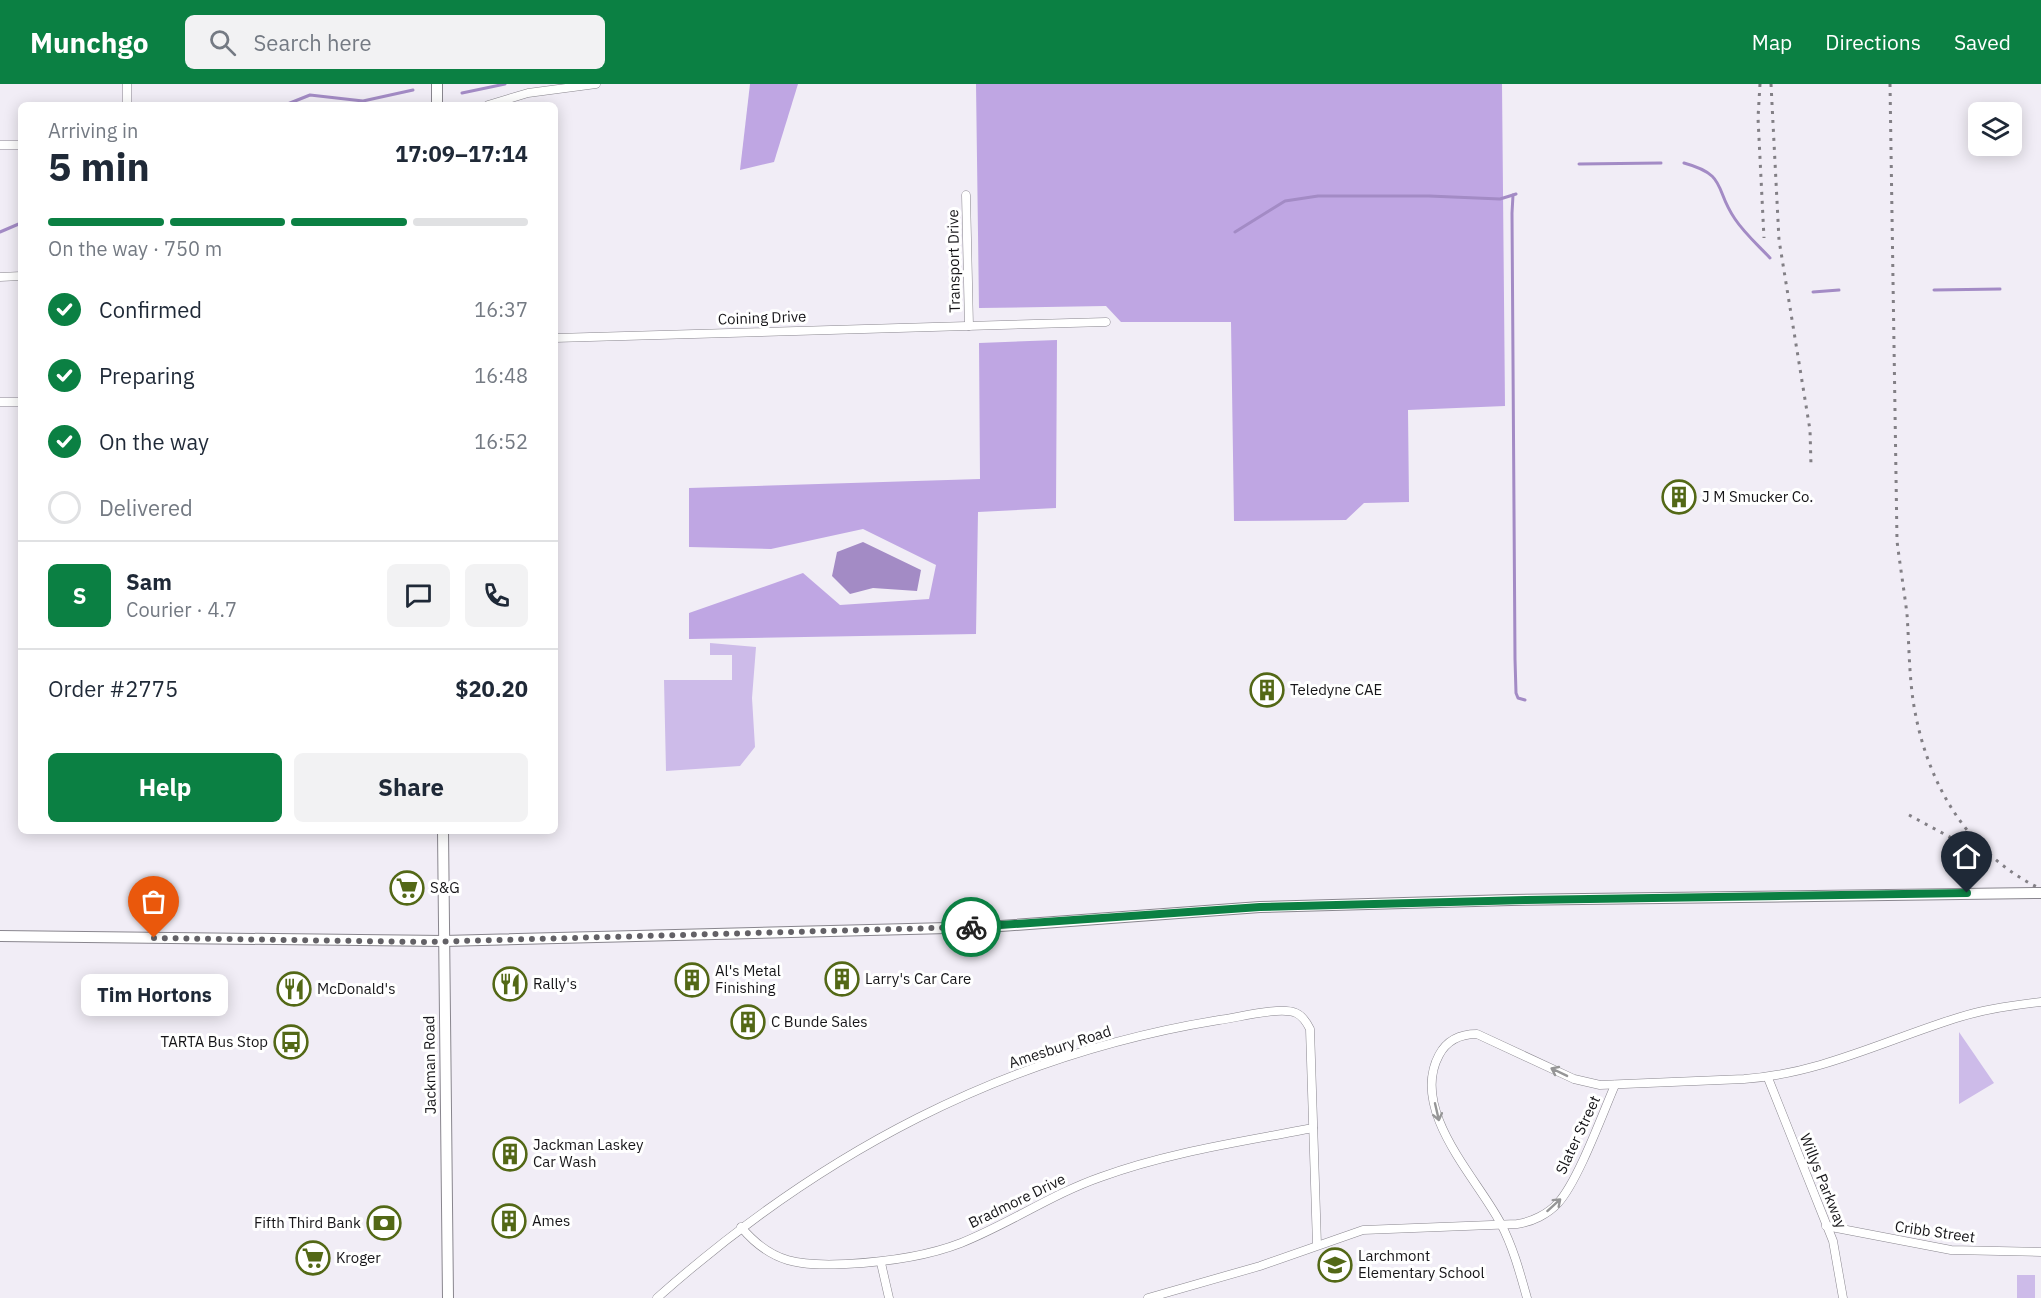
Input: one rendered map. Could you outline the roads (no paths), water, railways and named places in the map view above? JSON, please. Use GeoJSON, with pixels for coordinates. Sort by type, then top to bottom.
{"type":"FeatureCollection","features":[{"type":"Feature","properties":{"kind":"main road"},"geometry":{"type":"LineString","coordinates":[[436,84],[437,102]]}},
{"type":"Feature","properties":{"kind":"main road","name":"Jackman Road"},"geometry":{"type":"LineString","coordinates":[[443,834],[448,1298]]}},
{"type":"Feature","properties":{"kind":"main road"},"geometry":{"type":"LineString","coordinates":[[0,936],[444,941],[987,927],[1283,907],[1511,900],[2041,892]]}},
{"type":"Feature","properties":{"kind":"street"},"geometry":{"type":"LineString","coordinates":[[127,84],[127,102]]}},
{"type":"Feature","properties":{"kind":"street"},"geometry":{"type":"LineString","coordinates":[[498,102],[528,93],[596,84]]}},
{"type":"Feature","properties":{"kind":"street"},"geometry":{"type":"LineString","coordinates":[[0,145],[18,145]]}},
{"type":"Feature","properties":{"kind":"street","name":"Transport Drive"},"geometry":{"type":"LineString","coordinates":[[966,195],[969,326]]}},
{"type":"Feature","properties":{"kind":"street"},"geometry":{"type":"LineString","coordinates":[[0,277],[18,276]]}},
{"type":"Feature","properties":{"kind":"street","name":"Coining Drive"},"geometry":{"type":"LineString","coordinates":[[558,338],[1106,322]]}},
{"type":"Feature","properties":{"kind":"street"},"geometry":{"type":"LineString","coordinates":[[0,402],[18,402]]}},
{"type":"Feature","properties":{"kind":"street","name":"Slater Street"},"geometry":{"type":"LineString","coordinates":[[1148,1298],[1260,1266],[1350,1233],[1370,1229],[1526,1222],[1540,1216],[1559,1202],[1567,1190],[1615,1085],[1768,1078],[1832,1062],[1961,1017],[2005,1006],[2041,1002]]}},
{"type":"Feature","properties":{"kind":"street","name":"Amesbury Road"},"geometry":{"type":"LineString","coordinates":[[657,1298],[741,1227],[797,1186],[854,1151],[969,1093],[1084,1052],[1190,1025],[1288,1011],[1305,1020],[1310,1029],[1317,1245]]}},
{"type":"Feature","properties":{"kind":"street"},"geometry":{"type":"LineString","coordinates":[[1527,1298],[1501,1224],[1441,1127],[1436,1109],[1434,1076],[1438,1058],[1445,1047],[1462,1034],[1477,1034],[1574,1079],[1600,1085],[1615,1085]]}},
{"type":"Feature","properties":{"kind":"street","name":"Willys Parkway"},"geometry":{"type":"LineString","coordinates":[[1768,1078],[1838,1258],[1843,1298]]}},
{"type":"Feature","properties":{"kind":"street","name":"Bradmore Drive"},"geometry":{"type":"LineString","coordinates":[[741,1227],[756,1245],[796,1263],[821,1266],[881,1263],[926,1254],[962,1242],[1056,1195],[1134,1166],[1185,1152],[1313,1128]]}},
{"type":"Feature","properties":{"kind":"street","name":"Cribb Street"},"geometry":{"type":"LineString","coordinates":[[1826,1226],[1951,1250],[2041,1252]]}},
{"type":"Feature","properties":{"kind":"street"},"geometry":{"type":"LineString","coordinates":[[881,1263],[889,1298]]}},
{"type":"Feature","properties":{"kind":"waterway"},"geometry":{"type":"LineString","coordinates":[[462,93],[505,84]]}},
{"type":"Feature","properties":{"kind":"waterway"},"geometry":{"type":"LineString","coordinates":[[292,102],[310,95],[363,101],[413,90]]}},
{"type":"Feature","properties":{"kind":"waterway"},"geometry":{"type":"LineString","coordinates":[[1579,164],[1661,163]]}},
{"type":"Feature","properties":{"kind":"waterway"},"geometry":{"type":"LineString","coordinates":[[1684,163],[1714,178],[1735,219],[1770,258]]}},
{"type":"Feature","properties":{"kind":"waterway"},"geometry":{"type":"LineString","coordinates":[[1516,194],[1513,195],[1512,213],[1515,659],[1516,693],[1518,698],[1525,700]]}},
{"type":"Feature","properties":{"kind":"waterway"},"geometry":{"type":"LineString","coordinates":[[1235,232],[1285,201],[1318,196],[1429,196],[1500,199],[1513,195]]}},
{"type":"Feature","properties":{"kind":"waterway"},"geometry":{"type":"LineString","coordinates":[[0,232],[18,224]]}},
{"type":"Feature","properties":{"kind":"waterway"},"geometry":{"type":"LineString","coordinates":[[1934,290],[2000,289]]}},
{"type":"Feature","properties":{"kind":"waterway"},"geometry":{"type":"LineString","coordinates":[[1813,292],[1839,290]]}},
{"type":"Feature","properties":{"kind":"railway"},"geometry":{"type":"LineString","coordinates":[[1760,84],[1758,118],[1764,238]]}},
{"type":"Feature","properties":{"kind":"railway"},"geometry":{"type":"LineString","coordinates":[[1771,84],[1779,240],[1810,430],[1811,465]]}},
{"type":"Feature","properties":{"kind":"railway"},"geometry":{"type":"LineString","coordinates":[[1890,84],[1897,541],[1907,614],[1913,700],[1928,758],[1953,811],[1991,856],[2014,874],[2041,889]]}},
{"type":"Feature","properties":{"kind":"railway"},"geometry":{"type":"LineString","coordinates":[[1909,815],[1983,855]]}},
{"type":"Feature","properties":{"kind":"place","name":"J M Smucker Co."},"geometry":{"type":"Point","coordinates":[1679,497]}},
{"type":"Feature","properties":{"kind":"place","name":"Teledyne CAE"},"geometry":{"type":"Point","coordinates":[1267,690]}},
{"type":"Feature","properties":{"kind":"place","name":"S&G"},"geometry":{"type":"Point","coordinates":[407,888]}},
{"type":"Feature","properties":{"kind":"place","name":"Tim Hortons"},"geometry":{"type":"Point","coordinates":[154,938]}},
{"type":"Feature","properties":{"kind":"place","name":"Larry's Car Care"},"geometry":{"type":"Point","coordinates":[842,979]}},
{"type":"Feature","properties":{"kind":"place","name":"Al's Metal Finishing"},"geometry":{"type":"Point","coordinates":[692,980]}},
{"type":"Feature","properties":{"kind":"place","name":"Rally's"},"geometry":{"type":"Point","coordinates":[510,984]}},
{"type":"Feature","properties":{"kind":"place","name":"McDonald's"},"geometry":{"type":"Point","coordinates":[294,989]}},
{"type":"Feature","properties":{"kind":"place","name":"C Bunde Sales"},"geometry":{"type":"Point","coordinates":[748,1022]}},
{"type":"Feature","properties":{"kind":"place","name":"TARTA Bus Stop"},"geometry":{"type":"Point","coordinates":[291,1042]}},
{"type":"Feature","properties":{"kind":"place","name":"Jackman Laskey Car Wash"},"geometry":{"type":"Point","coordinates":[510,1154]}},
{"type":"Feature","properties":{"kind":"place","name":"Ames"},"geometry":{"type":"Point","coordinates":[509,1221]}},
{"type":"Feature","properties":{"kind":"place","name":"Fifth Third Bank"},"geometry":{"type":"Point","coordinates":[384,1223]}},
{"type":"Feature","properties":{"kind":"place","name":"Kroger"},"geometry":{"type":"Point","coordinates":[313,1258]}},
{"type":"Feature","properties":{"kind":"place","name":"Larchmont Elementary School"},"geometry":{"type":"Point","coordinates":[1335,1265]}}]}
